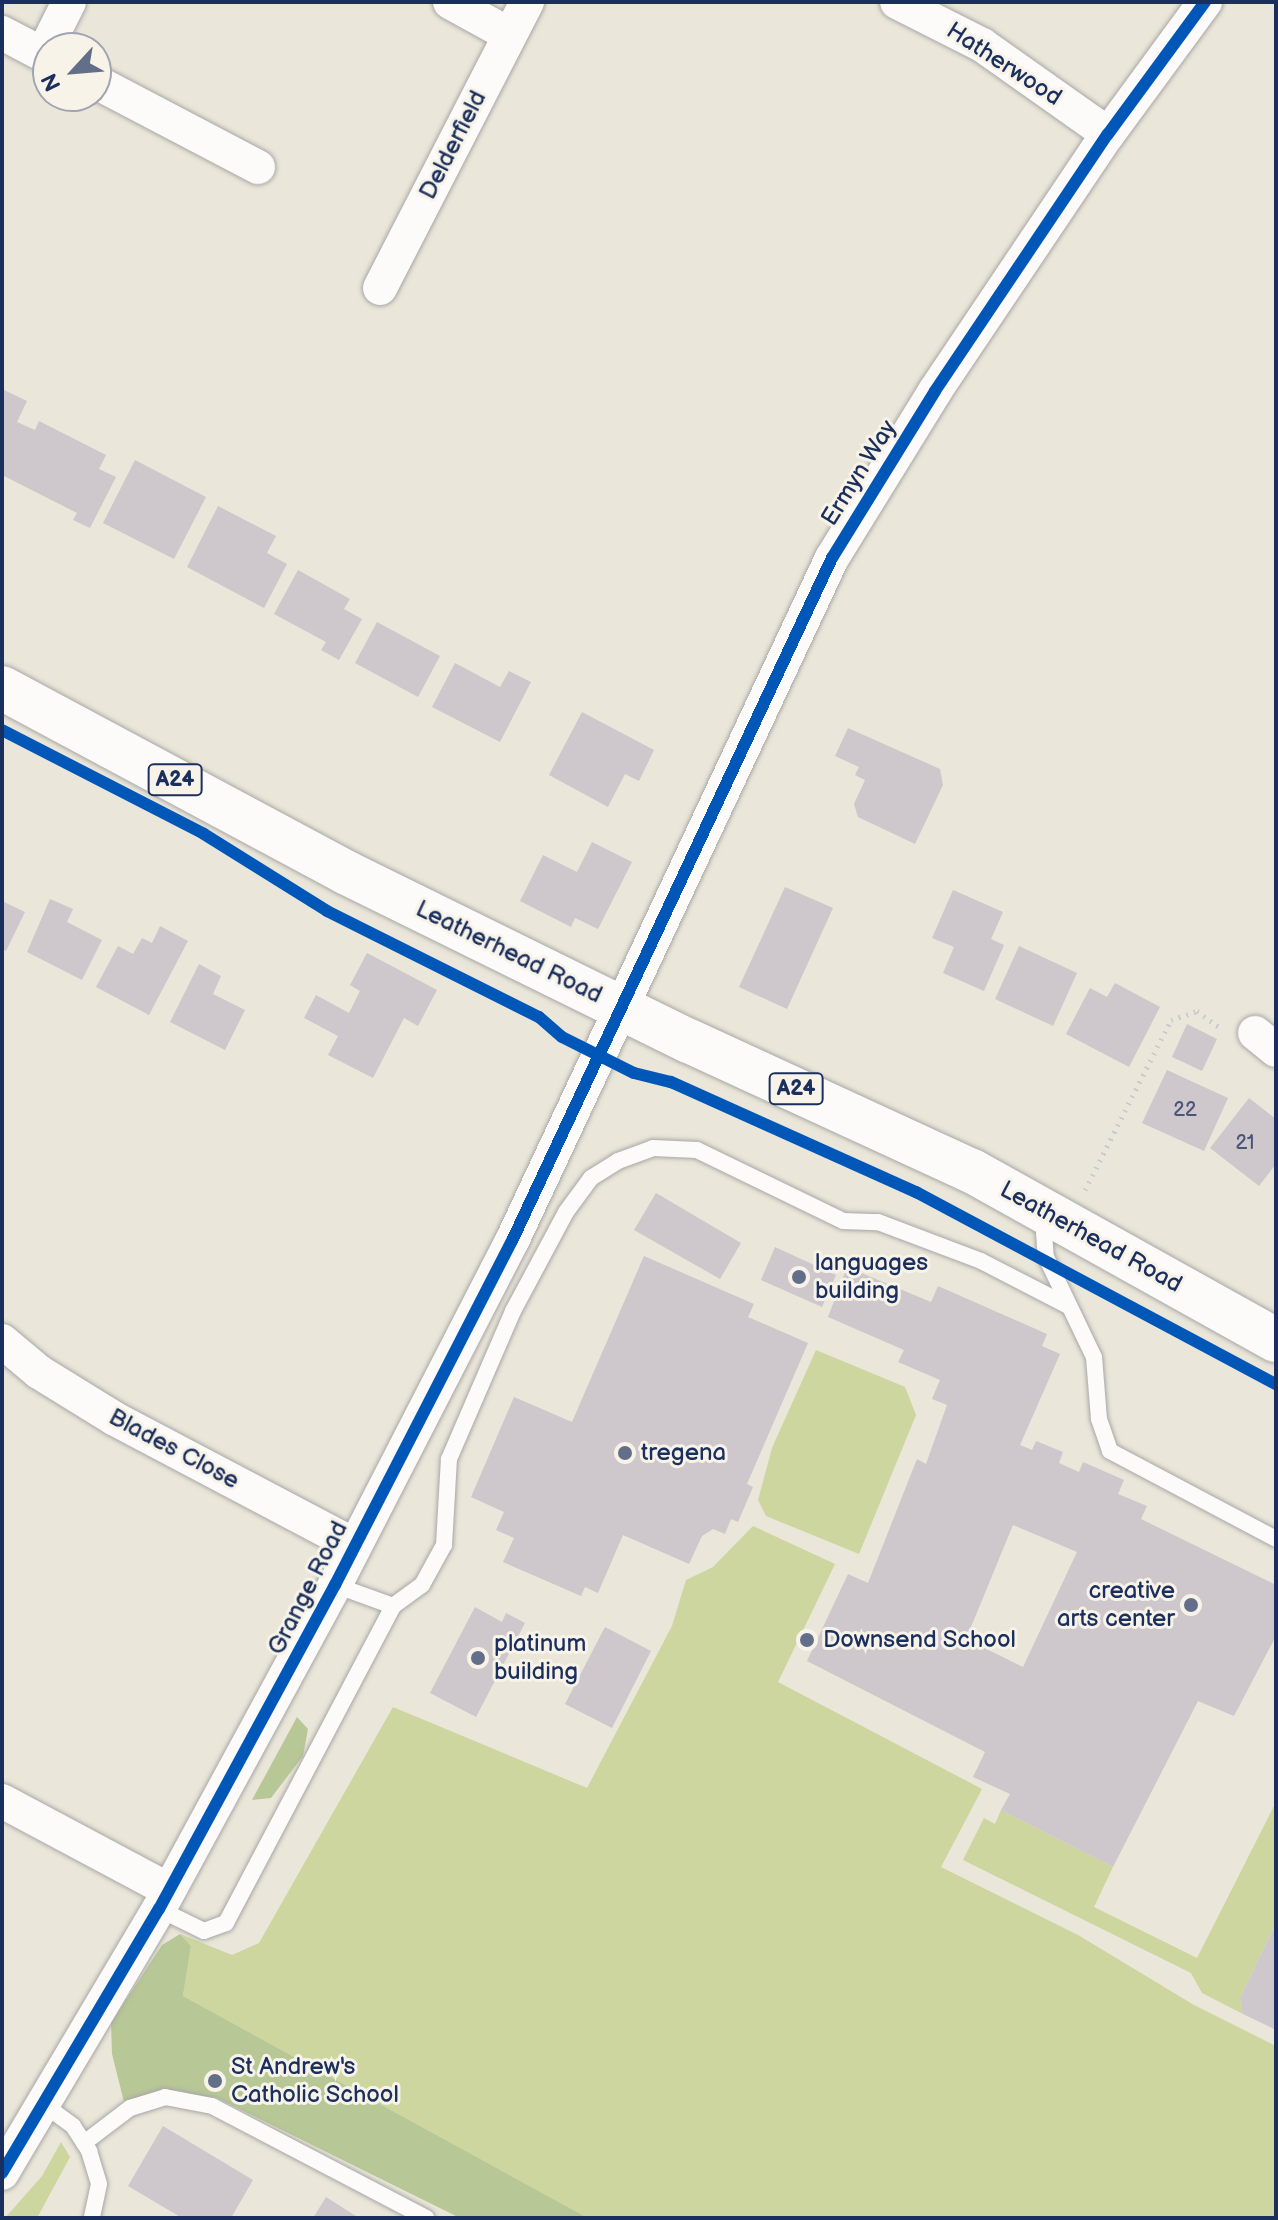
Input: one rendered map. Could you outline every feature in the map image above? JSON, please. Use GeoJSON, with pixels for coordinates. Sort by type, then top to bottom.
{"type":"FeatureCollection","features":[{"type":"Feature","properties":{"kind":"highway","name":"Leatherhead Road"},"geometry":{"type":"LineString","coordinates":[[2,688],[347,873],[1043,1208],[1276,1340]]}},
{"type":"Feature","properties":{"kind":"street"},"geometry":{"type":"LineString","coordinates":[[56,32],[69,2]]}},
{"type":"Feature","properties":{"kind":"street"},"geometry":{"type":"LineString","coordinates":[[450,2],[510,35]]}},
{"type":"Feature","properties":{"kind":"street","name":"Delderfield"},"geometry":{"type":"LineString","coordinates":[[380,288],[527,2]]}},
{"type":"Feature","properties":{"kind":"street","name":"Hatherwood"},"geometry":{"type":"LineString","coordinates":[[897,2],[982,45],[1108,134]]}},
{"type":"Feature","properties":{"kind":"street","name":"Ermyn Way"},"geometry":{"type":"LineString","coordinates":[[621,1006],[832,558],[935,391],[1108,134],[1205,2]]}},
{"type":"Feature","properties":{"kind":"street"},"geometry":{"type":"LineString","coordinates":[[2,33],[32,49]]}},
{"type":"Feature","properties":{"kind":"street"},"geometry":{"type":"LineString","coordinates":[[112,90],[258,167]]}},
{"type":"Feature","properties":{"kind":"street","name":"Grange Road"},"geometry":{"type":"LineString","coordinates":[[2,2173],[163,1899],[335,1585],[512,1241],[621,1006]]}},
{"type":"Feature","properties":{"kind":"street","name":"Blades Close"},"geometry":{"type":"LineString","coordinates":[[2,1341],[39,1372],[115,1419],[354,1545]]}},
{"type":"Feature","properties":{"kind":"street"},"geometry":{"type":"LineString","coordinates":[[2,1801],[163,1899]]}},
{"type":"Feature","properties":{"kind":"lane"},"geometry":{"type":"LineString","coordinates":[[163,1899],[204,1931],[226,1923],[393,1606],[422,1585],[444,1545],[449,1459],[513,1311],[566,1212],[591,1178],[618,1161],[653,1148],[697,1150],[843,1221],[878,1222],[981,1261],[1068,1306]]}},
{"type":"Feature","properties":{"kind":"lane"},"geometry":{"type":"LineString","coordinates":[[1043,1208],[1046,1257],[1094,1357],[1099,1419],[1110,1451],[1276,1539]]}},
{"type":"Feature","properties":{"kind":"lane"},"geometry":{"type":"LineString","coordinates":[[335,1585],[393,1606]]}},
{"type":"Feature","properties":{"kind":"lane"},"geometry":{"type":"LineString","coordinates":[[84,2143],[130,2108],[165,2097],[212,2106],[426,2218]]}},
{"type":"Feature","properties":{"kind":"lane"},"geometry":{"type":"LineString","coordinates":[[43,2104],[73,2126],[84,2143],[99,2184],[92,2218]]}},
{"type":"Feature","properties":{"kind":"path"},"geometry":{"type":"LineString","coordinates":[[1083,1195],[1171,1020],[1197,1011],[1221,1029],[1265,1041]]}},
{"type":"Feature","properties":{"kind":"green space"},"geometry":{"type":"Polygon","coordinates":[[[816,1350],[905,1387],[916,1415],[859,1554],[766,1516],[758,1500],[772,1448],[816,1350]]]}},
{"type":"Feature","properties":{"kind":"green space"},"geometry":{"type":"Polygon","coordinates":[[[753,1526],[835,1564],[778,1682],[982,1789],[941,1867],[1078,1935],[1194,2005],[1276,2046],[1276,2218],[588,2218],[183,1996],[191,1946],[180,1934],[232,1955],[259,1943],[393,1707],[587,1788],[672,1626],[686,1580],[713,1567],[753,1526]]]}},
{"type":"Feature","properties":{"kind":"green space"},"geometry":{"type":"Polygon","coordinates":[[[297,1717],[308,1729],[303,1756],[271,1798],[252,1800],[297,1717]]]}},
{"type":"Feature","properties":{"kind":"green space"},"geometry":{"type":"Polygon","coordinates":[[[1276,1802],[1276,1923],[1240,1998],[1243,2014],[1202,1993],[1191,1973],[963,1860],[984,1818],[995,1824],[1001,1810],[1113,1867],[1094,1907],[1197,1958],[1276,1802]]]}},
{"type":"Feature","properties":{"kind":"green space"},"geometry":{"type":"Polygon","coordinates":[[[180,1934],[191,1946],[183,1996],[588,2218],[460,2218],[217,2098],[162,2090],[124,2102],[112,2054],[111,2023],[162,1945],[180,1934]]]}},
{"type":"Feature","properties":{"kind":"green space"},"geometry":{"type":"Polygon","coordinates":[[[61,2142],[70,2157],[37,2218],[5,2218],[42,2176],[61,2142]]]}},
{"type":"Feature","properties":{"kind":"building"},"geometry":{"type":"Polygon","coordinates":[[[2,389],[27,401],[17,422],[35,430],[39,421],[106,455],[99,469],[116,477],[90,528],[73,520],[77,513],[2,475],[2,389]]]}},
{"type":"Feature","properties":{"kind":"building"},"geometry":{"type":"Polygon","coordinates":[[[135,460],[206,497],[174,559],[103,523],[135,460]]]}},
{"type":"Feature","properties":{"kind":"building"},"geometry":{"type":"Polygon","coordinates":[[[218,506],[276,536],[267,553],[287,564],[264,608],[187,567],[218,506]]]}},
{"type":"Feature","properties":{"kind":"building"},"geometry":{"type":"Polygon","coordinates":[[[298,570],[350,599],[344,609],[362,619],[339,660],[321,650],[326,642],[274,614],[298,570]]]}},
{"type":"Feature","properties":{"kind":"building"},"geometry":{"type":"Polygon","coordinates":[[[377,622],[440,656],[418,697],[355,663],[377,622]]]}},
{"type":"Feature","properties":{"kind":"building"},"geometry":{"type":"Polygon","coordinates":[[[455,663],[500,687],[509,671],[531,682],[500,742],[432,707],[455,663]]]}},
{"type":"Feature","properties":{"kind":"building"},"geometry":{"type":"Polygon","coordinates":[[[582,712],[654,750],[639,781],[625,774],[608,807],[549,775],[582,712]]]}},
{"type":"Feature","properties":{"kind":"building"},"geometry":{"type":"Polygon","coordinates":[[[848,728],[940,769],[943,785],[915,844],[858,817],[854,804],[865,780],[855,775],[859,767],[835,756],[848,728]]]}},
{"type":"Feature","properties":{"kind":"building"},"geometry":{"type":"Polygon","coordinates":[[[592,842],[632,862],[598,929],[575,918],[571,927],[520,901],[543,855],[577,872],[592,842]]]}},
{"type":"Feature","properties":{"kind":"building"},"geometry":{"type":"Polygon","coordinates":[[[785,887],[833,908],[787,1009],[739,987],[785,887]]]}},
{"type":"Feature","properties":{"kind":"building"},"geometry":{"type":"Polygon","coordinates":[[[953,890],[1003,912],[991,939],[1004,945],[984,991],[943,973],[954,947],[932,938],[953,890]]]}},
{"type":"Feature","properties":{"kind":"building"},"geometry":{"type":"Polygon","coordinates":[[[50,899],[73,909],[67,922],[102,940],[82,980],[27,952],[50,899]]]}},
{"type":"Feature","properties":{"kind":"building"},"geometry":{"type":"Polygon","coordinates":[[[2,901],[25,912],[6,951],[2,949],[2,901]]]}},
{"type":"Feature","properties":{"kind":"building"},"geometry":{"type":"Polygon","coordinates":[[[160,926],[188,941],[149,1015],[96,987],[118,946],[133,954],[142,938],[152,943],[160,926]]]}},
{"type":"Feature","properties":{"kind":"building"},"geometry":{"type":"Polygon","coordinates":[[[1019,946],[1077,973],[1053,1026],[995,999],[1019,946]]]}},
{"type":"Feature","properties":{"kind":"building"},"geometry":{"type":"Polygon","coordinates":[[[367,953],[437,990],[418,1026],[404,1018],[373,1078],[328,1055],[338,1036],[304,1018],[316,995],[349,1013],[360,991],[350,985],[367,953]]]}},
{"type":"Feature","properties":{"kind":"building"},"geometry":{"type":"Polygon","coordinates":[[[199,964],[221,976],[213,994],[245,1010],[225,1050],[170,1022],[199,964]]]}},
{"type":"Feature","properties":{"kind":"building"},"geometry":{"type":"Polygon","coordinates":[[[1115,983],[1160,1007],[1129,1067],[1066,1034],[1090,988],[1107,997],[1115,983]]]}},
{"type":"Feature","properties":{"kind":"building"},"geometry":{"type":"Polygon","coordinates":[[[1187,1024],[1217,1039],[1202,1071],[1172,1057],[1187,1024]]]}},
{"type":"Feature","properties":{"kind":"building"},"geometry":{"type":"Polygon","coordinates":[[[1167,1070],[1228,1098],[1204,1151],[1142,1123],[1167,1070]]]}},
{"type":"Feature","properties":{"kind":"building"},"geometry":{"type":"Polygon","coordinates":[[[1249,1098],[1276,1119],[1276,1164],[1259,1186],[1210,1148],[1249,1098]]]}},
{"type":"Feature","properties":{"kind":"building"},"geometry":{"type":"Polygon","coordinates":[[[656,1193],[741,1243],[720,1279],[634,1230],[656,1193]]]}},
{"type":"Feature","properties":{"kind":"building","name":"languages building"},"geometry":{"type":"Polygon","coordinates":[[[775,1247],[836,1275],[822,1307],[761,1280],[775,1247]]]}},
{"type":"Feature","properties":{"kind":"building","name":"tregena"},"geometry":{"type":"Polygon","coordinates":[[[644,1256],[754,1304],[748,1317],[808,1343],[747,1484],[753,1487],[738,1522],[731,1519],[725,1534],[713,1529],[702,1536],[689,1564],[623,1535],[598,1593],[585,1587],[581,1596],[503,1562],[514,1538],[496,1530],[504,1512],[471,1497],[514,1397],[572,1422],[644,1256]]]}},
{"type":"Feature","properties":{"kind":"building"},"geometry":{"type":"Polygon","coordinates":[[[847,1267],[931,1302],[938,1286],[1047,1334],[1042,1346],[1060,1354],[1020,1445],[1032,1450],[1036,1441],[1063,1452],[1059,1463],[1079,1472],[1083,1462],[1124,1480],[1118,1494],[1147,1506],[1141,1519],[1276,1585],[1276,1636],[1234,1716],[1198,1701],[1113,1867],[1001,1810],[1010,1794],[973,1777],[985,1752],[807,1661],[848,1574],[868,1583],[917,1459],[926,1464],[947,1405],[932,1399],[940,1380],[898,1362],[904,1350],[828,1317],[847,1267]],[[1013,1525],[966,1639],[1023,1667],[1077,1552],[1013,1525]]]}},
{"type":"Feature","properties":{"kind":"building","name":"platinum building"},"geometry":{"type":"Polygon","coordinates":[[[475,1607],[502,1622],[506,1613],[525,1623],[476,1717],[430,1693],[475,1607]]]}},
{"type":"Feature","properties":{"kind":"building"},"geometry":{"type":"Polygon","coordinates":[[[605,1627],[651,1651],[612,1728],[565,1704],[605,1627]]]}},
{"type":"Feature","properties":{"kind":"building"},"geometry":{"type":"Polygon","coordinates":[[[1276,1923],[1276,2030],[1243,2014],[1240,1998],[1276,1923]]]}},
{"type":"Feature","properties":{"kind":"building"},"geometry":{"type":"Polygon","coordinates":[[[163,2126],[253,2180],[231,2218],[182,2218],[128,2186],[163,2126]]]}},
{"type":"Feature","properties":{"kind":"building"},"geometry":{"type":"Polygon","coordinates":[[[326,2197],[359,2218],[313,2218],[326,2197]]]}},
{"type":"Feature","properties":{"kind":"cycle path"},"geometry":{"type":"LineString","coordinates":[[2,2173],[159,1909],[335,1585],[512,1241],[832,558],[935,391],[1108,134],[1205,2]]}},
{"type":"Feature","properties":{"kind":"cycle path"},"geometry":{"type":"LineString","coordinates":[[2,730],[204,834],[327,911],[539,1017],[562,1037],[634,1073],[671,1082],[916,1192],[1276,1384]]}},
{"type":"Feature","properties":{"kind":"place","name":"languages building"},"geometry":{"type":"Point","coordinates":[799,1277]}},
{"type":"Feature","properties":{"kind":"place","name":"tregena"},"geometry":{"type":"Point","coordinates":[625,1453]}},
{"type":"Feature","properties":{"kind":"place","name":"creative arts center"},"geometry":{"type":"Point","coordinates":[1191,1605]}},
{"type":"Feature","properties":{"kind":"place","name":"Downsend School"},"geometry":{"type":"Point","coordinates":[807,1640]}},
{"type":"Feature","properties":{"kind":"place","name":"platinum building"},"geometry":{"type":"Point","coordinates":[478,1658]}},
{"type":"Feature","properties":{"kind":"place","name":"St Andrew's Catholic School"},"geometry":{"type":"Point","coordinates":[215,2081]}}]}
